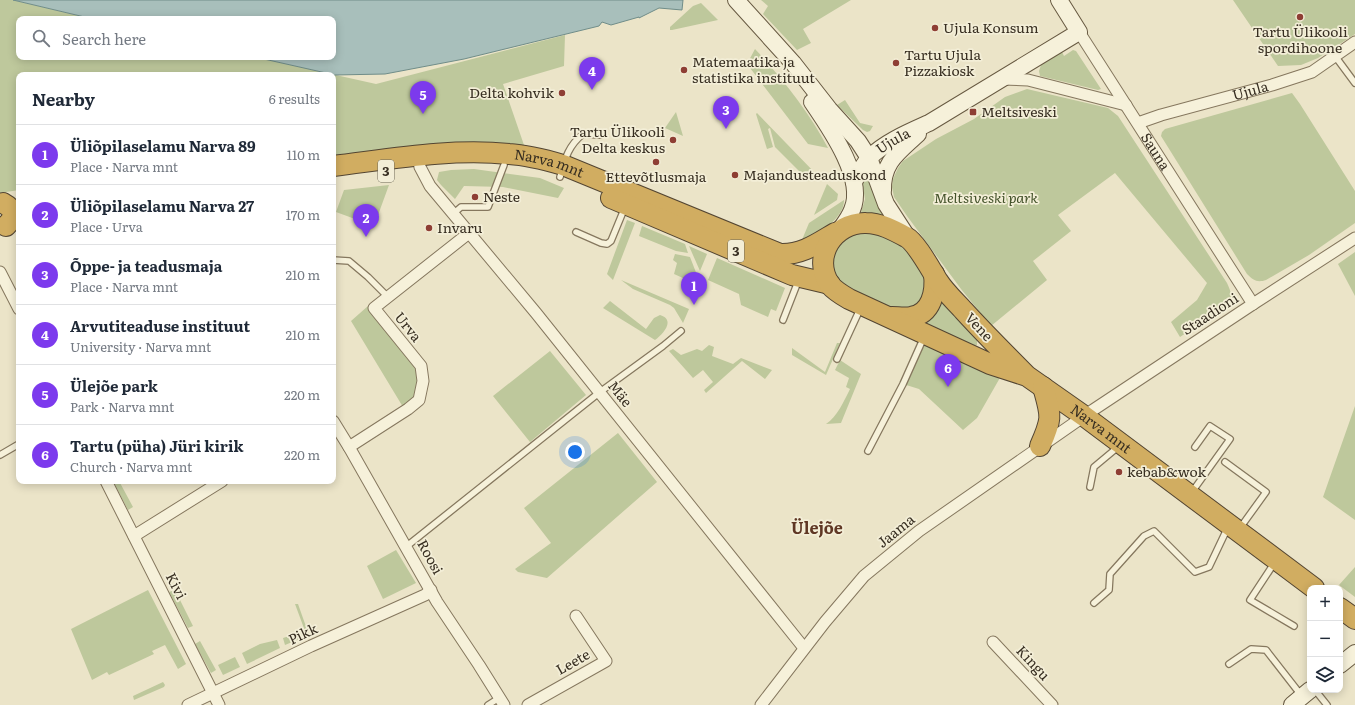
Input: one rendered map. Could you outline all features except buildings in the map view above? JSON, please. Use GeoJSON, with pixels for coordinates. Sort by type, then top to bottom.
{"type":"FeatureCollection","features":[{"type":"Feature","properties":{"kind":"highway","name":"Narva mnt"},"geometry":{"type":"LineString","coordinates":[[336,178],[480,152],[510,154],[543,160],[562,171],[629,199],[792,275],[830,284]]}},
{"type":"Feature","properties":{"kind":"highway","name":"Narva mnt"},"geometry":{"type":"LineString","coordinates":[[336,166],[419,162],[504,165],[562,171]]}},
{"type":"Feature","properties":{"kind":"highway","name":"Narva mnt"},"geometry":{"type":"LineString","coordinates":[[629,199],[780,254],[796,253],[807,249],[839,231]]}},
{"type":"Feature","properties":{"kind":"highway"},"geometry":{"type":"LineString","coordinates":[[8,202],[14,213],[13,220],[8,226]]}},
{"type":"Feature","properties":{"kind":"highway"},"geometry":{"type":"LineString","coordinates":[[865,223],[880,224],[908,238],[934,274],[935,284],[933,299],[927,308],[920,314],[912,317],[888,317],[838,293],[830,284],[825,274],[823,263],[825,251],[830,241],[839,231],[847,226],[865,223]]}},
{"type":"Feature","properties":{"kind":"highway","name":"Vene"},"geometry":{"type":"LineString","coordinates":[[934,274],[941,286],[975,323],[1035,382]]}},
{"type":"Feature","properties":{"kind":"highway","name":"Narva mnt"},"geometry":{"type":"LineString","coordinates":[[888,317],[990,364],[1035,382],[1122,444],[1310,585]]}},
{"type":"Feature","properties":{"kind":"highway"},"geometry":{"type":"LineString","coordinates":[[1035,382],[1050,408],[1048,429],[1040,446]]}},
{"type":"Feature","properties":{"kind":"highway"},"geometry":{"type":"LineString","coordinates":[[1343,610],[1355,619]]}},
{"type":"Feature","properties":{"kind":"main road"},"geometry":{"type":"LineString","coordinates":[[723,0],[739,8],[793,63],[829,109],[858,140],[869,158],[886,204],[908,238]]}},
{"type":"Feature","properties":{"kind":"main road","name":"Sauna"},"geometry":{"type":"LineString","coordinates":[[1059,0],[1079,32]]}},
{"type":"Feature","properties":{"kind":"main road"},"geometry":{"type":"LineString","coordinates":[[739,8],[818,111],[843,151],[854,182],[855,197],[853,209],[839,231]]}},
{"type":"Feature","properties":{"kind":"main road","name":"Ujula"},"geometry":{"type":"LineString","coordinates":[[854,182],[859,171],[869,158],[884,146],[909,132],[929,124],[1079,32]]}},
{"type":"Feature","properties":{"kind":"main road","name":"Ujula"},"geometry":{"type":"LineString","coordinates":[[883,193],[883,179],[886,168],[893,158],[929,124]]}},
{"type":"Feature","properties":{"kind":"main road"},"geometry":{"type":"LineString","coordinates":[[1343,663],[1355,653]]}},
{"type":"Feature","properties":{"kind":"street","name":"Sauna"},"geometry":{"type":"LineString","coordinates":[[1079,32],[1253,304]]}},
{"type":"Feature","properties":{"kind":"street","name":"Ujula"},"geometry":{"type":"LineString","coordinates":[[1138,123],[1161,115],[1272,85],[1312,72],[1355,42]]}},
{"type":"Feature","properties":{"kind":"street"},"geometry":{"type":"LineString","coordinates":[[1002,79],[1028,80],[1126,105]]}},
{"type":"Feature","properties":{"kind":"street","name":"Mäe"},"geometry":{"type":"LineString","coordinates":[[419,162],[430,186],[600,392],[804,648]]}},
{"type":"Feature","properties":{"kind":"street","name":"Urva"},"geometry":{"type":"LineString","coordinates":[[349,446],[408,409],[419,400],[423,382],[421,366],[374,308],[469,233]]}},
{"type":"Feature","properties":{"kind":"street","name":"Staadioni"},"geometry":{"type":"LineString","coordinates":[[1084,416],[1355,238]]}},
{"type":"Feature","properties":{"kind":"street"},"geometry":{"type":"LineString","coordinates":[[2,279],[16,304]]}},
{"type":"Feature","properties":{"kind":"street","name":"Jaama"},"geometry":{"type":"LineString","coordinates":[[761,705],[804,648],[864,576],[918,531],[1084,416]]}},
{"type":"Feature","properties":{"kind":"street","name":"Roosi"},"geometry":{"type":"LineString","coordinates":[[336,426],[407,546],[431,590],[480,664],[502,701]]}},
{"type":"Feature","properties":{"kind":"street","name":"Kivi"},"geometry":{"type":"LineString","coordinates":[[108,484],[219,705]]}},
{"type":"Feature","properties":{"kind":"street"},"geometry":{"type":"LineString","coordinates":[[134,536],[217,484]]}},
{"type":"Feature","properties":{"kind":"street","name":"Pikk"},"geometry":{"type":"LineString","coordinates":[[188,705],[311,646],[425,595],[431,590]]}},
{"type":"Feature","properties":{"kind":"street","name":"Leete"},"geometry":{"type":"LineString","coordinates":[[528,705],[606,660],[576,616]]}},
{"type":"Feature","properties":{"kind":"street","name":"Kingu"},"geometry":{"type":"LineString","coordinates":[[993,642],[1052,705]]}},
{"type":"Feature","properties":{"kind":"lane"},"geometry":{"type":"LineString","coordinates":[[1335,56],[1355,83]]}},
{"type":"Feature","properties":{"kind":"lane"},"geometry":{"type":"LineString","coordinates":[[562,171],[573,141],[583,134],[600,135]]}},
{"type":"Feature","properties":{"kind":"lane"},"geometry":{"type":"LineString","coordinates":[[453,214],[461,207],[488,207],[504,165]]}},
{"type":"Feature","properties":{"kind":"lane"},"geometry":{"type":"LineString","coordinates":[[576,232],[607,244],[611,241],[629,199]]}},
{"type":"Feature","properties":{"kind":"lane"},"geometry":{"type":"LineString","coordinates":[[336,260],[349,260],[388,298]]}},
{"type":"Feature","properties":{"kind":"lane"},"geometry":{"type":"LineString","coordinates":[[783,320],[800,276]]}},
{"type":"Feature","properties":{"kind":"lane"},"geometry":{"type":"LineString","coordinates":[[837,359],[862,305]]}},
{"type":"Feature","properties":{"kind":"lane"},"geometry":{"type":"LineString","coordinates":[[407,546],[600,392],[681,331]]}},
{"type":"Feature","properties":{"kind":"lane"},"geometry":{"type":"LineString","coordinates":[[868,451],[903,384],[926,334]]}},
{"type":"Feature","properties":{"kind":"lane"},"geometry":{"type":"LineString","coordinates":[[1189,495],[1230,439],[1210,426],[1195,447]]}},
{"type":"Feature","properties":{"kind":"lane"},"geometry":{"type":"LineString","coordinates":[[1090,487],[1094,467],[1122,444]]}},
{"type":"Feature","properties":{"kind":"lane"},"geometry":{"type":"LineString","coordinates":[[0,454],[16,446]]}},
{"type":"Feature","properties":{"kind":"lane"},"geometry":{"type":"LineString","coordinates":[[1094,603],[1109,590],[1110,574],[1144,536],[1154,531],[1195,572],[1209,567],[1233,528],[1266,492],[1225,462]]}},
{"type":"Feature","properties":{"kind":"lane"},"geometry":{"type":"LineString","coordinates":[[1276,560],[1250,600],[1294,626]]}},
{"type":"Feature","properties":{"kind":"lane"},"geometry":{"type":"LineString","coordinates":[[1229,664],[1251,649],[1266,650],[1305,695],[1328,705]]}},
{"type":"Feature","properties":{"kind":"lane"},"geometry":{"type":"LineString","coordinates":[[488,705],[502,701]]}},
{"type":"Feature","properties":{"kind":"green space"},"geometry":{"type":"Polygon","coordinates":[[[0,0],[13,0],[80,16],[16,16],[16,60],[268,60],[322,72],[16,72],[16,190],[0,193],[0,0]]]}},
{"type":"Feature","properties":{"kind":"green space"},"geometry":{"type":"Polygon","coordinates":[[[761,0],[851,0],[803,29],[811,43],[797,50],[763,14],[768,6],[761,0]]]}},
{"type":"Feature","properties":{"kind":"green space","name":"Tartu Ülikooli spordihoone"},"geometry":{"type":"Polygon","coordinates":[[[1233,0],[1355,0],[1355,34],[1318,58],[1301,65],[1278,66],[1233,0]]]}},
{"type":"Feature","properties":{"kind":"green space"},"geometry":{"type":"Polygon","coordinates":[[[701,3],[718,20],[670,30],[670,27],[693,6],[701,3]]]}},
{"type":"Feature","properties":{"kind":"green space"},"geometry":{"type":"Polygon","coordinates":[[[565,35],[564,66],[503,84],[525,148],[336,158],[336,75],[376,84],[565,35]]]}},
{"type":"Feature","properties":{"kind":"green space"},"geometry":{"type":"Polygon","coordinates":[[[755,49],[795,96],[813,122],[828,148],[808,144],[747,64],[755,49]]]}},
{"type":"Feature","properties":{"kind":"green space"},"geometry":{"type":"Polygon","coordinates":[[[1073,50],[1076,51],[1101,89],[1098,90],[1040,76],[1039,71],[1041,65],[1062,52],[1064,56],[1073,50]]]}},
{"type":"Feature","properties":{"kind":"green space","name":"Meltsiveski park"},"geometry":{"type":"Polygon","coordinates":[[[1027,89],[1108,108],[1118,116],[1227,283],[1231,292],[1231,298],[1226,306],[1180,337],[1171,322],[1197,300],[1207,283],[1115,173],[1058,215],[1071,231],[1033,261],[1047,280],[991,326],[961,289],[894,197],[892,187],[893,179],[903,161],[936,139],[974,119],[1005,97],[1027,89]]]}},
{"type":"Feature","properties":{"kind":"green space"},"geometry":{"type":"Polygon","coordinates":[[[1292,93],[1355,191],[1355,223],[1309,255],[1266,280],[1258,281],[1247,274],[1161,136],[1165,129],[1292,93]]]}},
{"type":"Feature","properties":{"kind":"green space"},"geometry":{"type":"Polygon","coordinates":[[[845,100],[860,123],[873,126],[870,131],[867,132],[863,130],[837,105],[845,100]]]}},
{"type":"Feature","properties":{"kind":"green space"},"geometry":{"type":"Polygon","coordinates":[[[676,112],[683,136],[665,128],[676,112]]]}},
{"type":"Feature","properties":{"kind":"green space"},"geometry":{"type":"Polygon","coordinates":[[[757,113],[816,174],[809,181],[775,147],[770,128],[768,129],[773,147],[767,149],[756,114],[757,113]]]}},
{"type":"Feature","properties":{"kind":"green space"},"geometry":{"type":"Polygon","coordinates":[[[474,169],[540,178],[564,188],[558,198],[503,187],[464,186],[455,199],[437,180],[439,172],[474,169]]]}},
{"type":"Feature","properties":{"kind":"green space"},"geometry":{"type":"Polygon","coordinates":[[[866,172],[894,224],[860,216],[865,199],[862,181],[866,172]]]}},
{"type":"Feature","properties":{"kind":"green space"},"geometry":{"type":"Polygon","coordinates":[[[827,184],[838,194],[837,200],[814,215],[827,184]]]}},
{"type":"Feature","properties":{"kind":"green space"},"geometry":{"type":"Polygon","coordinates":[[[389,185],[374,226],[336,212],[344,190],[389,185]]]}},
{"type":"Feature","properties":{"kind":"green space"},"geometry":{"type":"Polygon","coordinates":[[[844,200],[843,207],[834,221],[820,233],[799,247],[809,223],[844,200]]]}},
{"type":"Feature","properties":{"kind":"green space"},"geometry":{"type":"Polygon","coordinates":[[[627,220],[635,223],[613,280],[607,274],[627,220]]]}},
{"type":"Feature","properties":{"kind":"green space"},"geometry":{"type":"Polygon","coordinates":[[[642,226],[685,244],[688,253],[676,251],[639,236],[642,226]]]}},
{"type":"Feature","properties":{"kind":"green space"},"geometry":{"type":"Polygon","coordinates":[[[851,231],[883,232],[901,245],[929,279],[920,306],[898,311],[842,286],[832,268],[836,249],[851,231]]]}},
{"type":"Feature","properties":{"kind":"green space"},"geometry":{"type":"Polygon","coordinates":[[[689,246],[707,254],[700,271],[689,246]]]}},
{"type":"Feature","properties":{"kind":"green space"},"geometry":{"type":"Polygon","coordinates":[[[1355,252],[1355,296],[1338,264],[1355,252]]]}},
{"type":"Feature","properties":{"kind":"green space"},"geometry":{"type":"Polygon","coordinates":[[[675,254],[690,257],[697,275],[694,283],[674,274],[677,263],[673,260],[675,254]]]}},
{"type":"Feature","properties":{"kind":"green space"},"geometry":{"type":"Polygon","coordinates":[[[717,258],[785,288],[776,311],[771,309],[768,317],[741,305],[739,294],[708,280],[717,258]]]}},
{"type":"Feature","properties":{"kind":"green space"},"geometry":{"type":"Polygon","coordinates":[[[621,280],[689,309],[683,323],[674,308],[670,305],[633,289],[621,280]]]}},
{"type":"Feature","properties":{"kind":"green space"},"geometry":{"type":"Polygon","coordinates":[[[940,298],[977,340],[977,345],[975,346],[922,322],[940,298]]]}},
{"type":"Feature","properties":{"kind":"green space"},"geometry":{"type":"Polygon","coordinates":[[[610,301],[646,329],[654,318],[660,315],[665,317],[668,324],[664,331],[655,340],[603,308],[610,301]]]}},
{"type":"Feature","properties":{"kind":"green space"},"geometry":{"type":"Polygon","coordinates":[[[368,306],[426,377],[406,412],[351,321],[368,306]]]}},
{"type":"Feature","properties":{"kind":"green space"},"geometry":{"type":"Polygon","coordinates":[[[923,341],[1001,376],[977,418],[963,430],[919,389],[903,384],[923,341]]]}},
{"type":"Feature","properties":{"kind":"green space"},"geometry":{"type":"Polygon","coordinates":[[[837,343],[840,343],[826,375],[792,355],[792,348],[825,372],[837,343]]]}},
{"type":"Feature","properties":{"kind":"green space"},"geometry":{"type":"Polygon","coordinates":[[[709,345],[714,347],[712,356],[733,364],[741,358],[772,370],[765,379],[742,361],[706,393],[704,390],[713,382],[703,370],[693,378],[669,351],[673,349],[681,355],[697,349],[702,351],[709,345]]]}},
{"type":"Feature","properties":{"kind":"green space"},"geometry":{"type":"Polygon","coordinates":[[[550,351],[586,395],[530,442],[493,396],[550,351]]]}},
{"type":"Feature","properties":{"kind":"green space"},"geometry":{"type":"Polygon","coordinates":[[[840,360],[861,374],[841,423],[826,424],[837,413],[850,389],[846,387],[849,378],[835,370],[840,360]]]}},
{"type":"Feature","properties":{"kind":"green space"},"geometry":{"type":"Polygon","coordinates":[[[1355,406],[1355,520],[1323,497],[1355,406]]]}},
{"type":"Feature","properties":{"kind":"green space"},"geometry":{"type":"Polygon","coordinates":[[[618,433],[657,482],[547,578],[518,572],[515,569],[551,543],[524,508],[618,433]]]}},
{"type":"Feature","properties":{"kind":"green space"},"geometry":{"type":"Polygon","coordinates":[[[115,484],[121,484],[133,507],[128,510],[115,484]]]}},
{"type":"Feature","properties":{"kind":"green space"},"geometry":{"type":"Polygon","coordinates":[[[396,550],[416,583],[383,599],[367,566],[396,550]]]}},
{"type":"Feature","properties":{"kind":"green space"},"geometry":{"type":"Polygon","coordinates":[[[1355,567],[1355,597],[1343,588],[1343,585],[1339,585],[1355,567]]]}},
{"type":"Feature","properties":{"kind":"green space"},"geometry":{"type":"Polygon","coordinates":[[[148,590],[186,664],[178,669],[165,645],[152,651],[154,654],[109,675],[107,672],[92,680],[71,629],[148,590]]]}},
{"type":"Feature","properties":{"kind":"green space"},"geometry":{"type":"Polygon","coordinates":[[[175,590],[193,626],[188,628],[169,592],[175,590]]]}},
{"type":"Feature","properties":{"kind":"green space"},"geometry":{"type":"Polygon","coordinates":[[[295,604],[298,604],[309,635],[285,645],[283,638],[305,631],[295,604]]]}},
{"type":"Feature","properties":{"kind":"green space"},"geometry":{"type":"Polygon","coordinates":[[[277,640],[280,648],[247,664],[242,653],[260,644],[277,640]]]}},
{"type":"Feature","properties":{"kind":"green space"},"geometry":{"type":"Polygon","coordinates":[[[200,641],[216,670],[211,673],[195,644],[200,641]]]}},
{"type":"Feature","properties":{"kind":"green space"},"geometry":{"type":"Polygon","coordinates":[[[235,657],[240,667],[223,675],[218,665],[235,657]]]}},
{"type":"Feature","properties":{"kind":"green space"},"geometry":{"type":"Polygon","coordinates":[[[163,682],[165,685],[164,687],[134,700],[133,696],[163,682]]]}},
{"type":"Feature","properties":{"kind":"water"},"geometry":{"type":"Polygon","coordinates":[[[13,0],[683,0],[682,10],[659,8],[639,18],[611,25],[602,22],[599,26],[464,59],[385,74],[336,75],[336,72],[322,72],[268,60],[336,60],[336,16],[80,16],[13,0]]]}},
{"type":"Feature","properties":{"kind":"place","name":"Tartu Ülikooli spordihoone"},"geometry":{"type":"Point","coordinates":[1300,17]}},
{"type":"Feature","properties":{"kind":"place","name":"Ujula Konsum"},"geometry":{"type":"Point","coordinates":[935,28]}},
{"type":"Feature","properties":{"kind":"place","name":"Tartu Ujula Pizzakiosk"},"geometry":{"type":"Point","coordinates":[896,63]}},
{"type":"Feature","properties":{"kind":"place","name":"Matemaatika ja statistika instituut"},"geometry":{"type":"Point","coordinates":[684,70]}},
{"type":"Feature","properties":{"kind":"place","name":"Arvutiteaduse instituut"},"geometry":{"type":"Point","coordinates":[592,90]}},
{"type":"Feature","properties":{"kind":"place","name":"Delta kohvik"},"geometry":{"type":"Point","coordinates":[562,93]}},
{"type":"Feature","properties":{"kind":"place","name":"Meltsiveski"},"geometry":{"type":"Point","coordinates":[973,112]}},
{"type":"Feature","properties":{"kind":"place","name":"Ülejõe park"},"geometry":{"type":"Point","coordinates":[423,114]}},
{"type":"Feature","properties":{"kind":"place","name":"Õppe- ja teadusmaja"},"geometry":{"type":"Point","coordinates":[726,129]}},
{"type":"Feature","properties":{"kind":"place","name":"Tartu Ülikooli Delta keskus"},"geometry":{"type":"Point","coordinates":[673,140]}},
{"type":"Feature","properties":{"kind":"place","name":"Ettevõtlusmaja"},"geometry":{"type":"Point","coordinates":[656,162]}},
{"type":"Feature","properties":{"kind":"place","name":"Majandusteaduskond"},"geometry":{"type":"Point","coordinates":[735,175]}},
{"type":"Feature","properties":{"kind":"place","name":"Neste"},"geometry":{"type":"Point","coordinates":[475,197]}},
{"type":"Feature","properties":{"kind":"place","name":"Invaru"},"geometry":{"type":"Point","coordinates":[429,228]}},
{"type":"Feature","properties":{"kind":"place","name":"Üliõpilaselamu Narva 27"},"geometry":{"type":"Point","coordinates":[366,237]}},
{"type":"Feature","properties":{"kind":"place","name":"Üliõpilaselamu Narva 89"},"geometry":{"type":"Point","coordinates":[694,305]}},
{"type":"Feature","properties":{"kind":"place","name":"Tartu (püha) Jüri kirik"},"geometry":{"type":"Point","coordinates":[948,387]}},
{"type":"Feature","properties":{"kind":"place","name":"kebab&wok"},"geometry":{"type":"Point","coordinates":[1119,472]}},
{"type":"Feature","properties":{"kind":"district","name":"Ülejõe"},"geometry":{"type":"Point","coordinates":[817,528]}}]}
